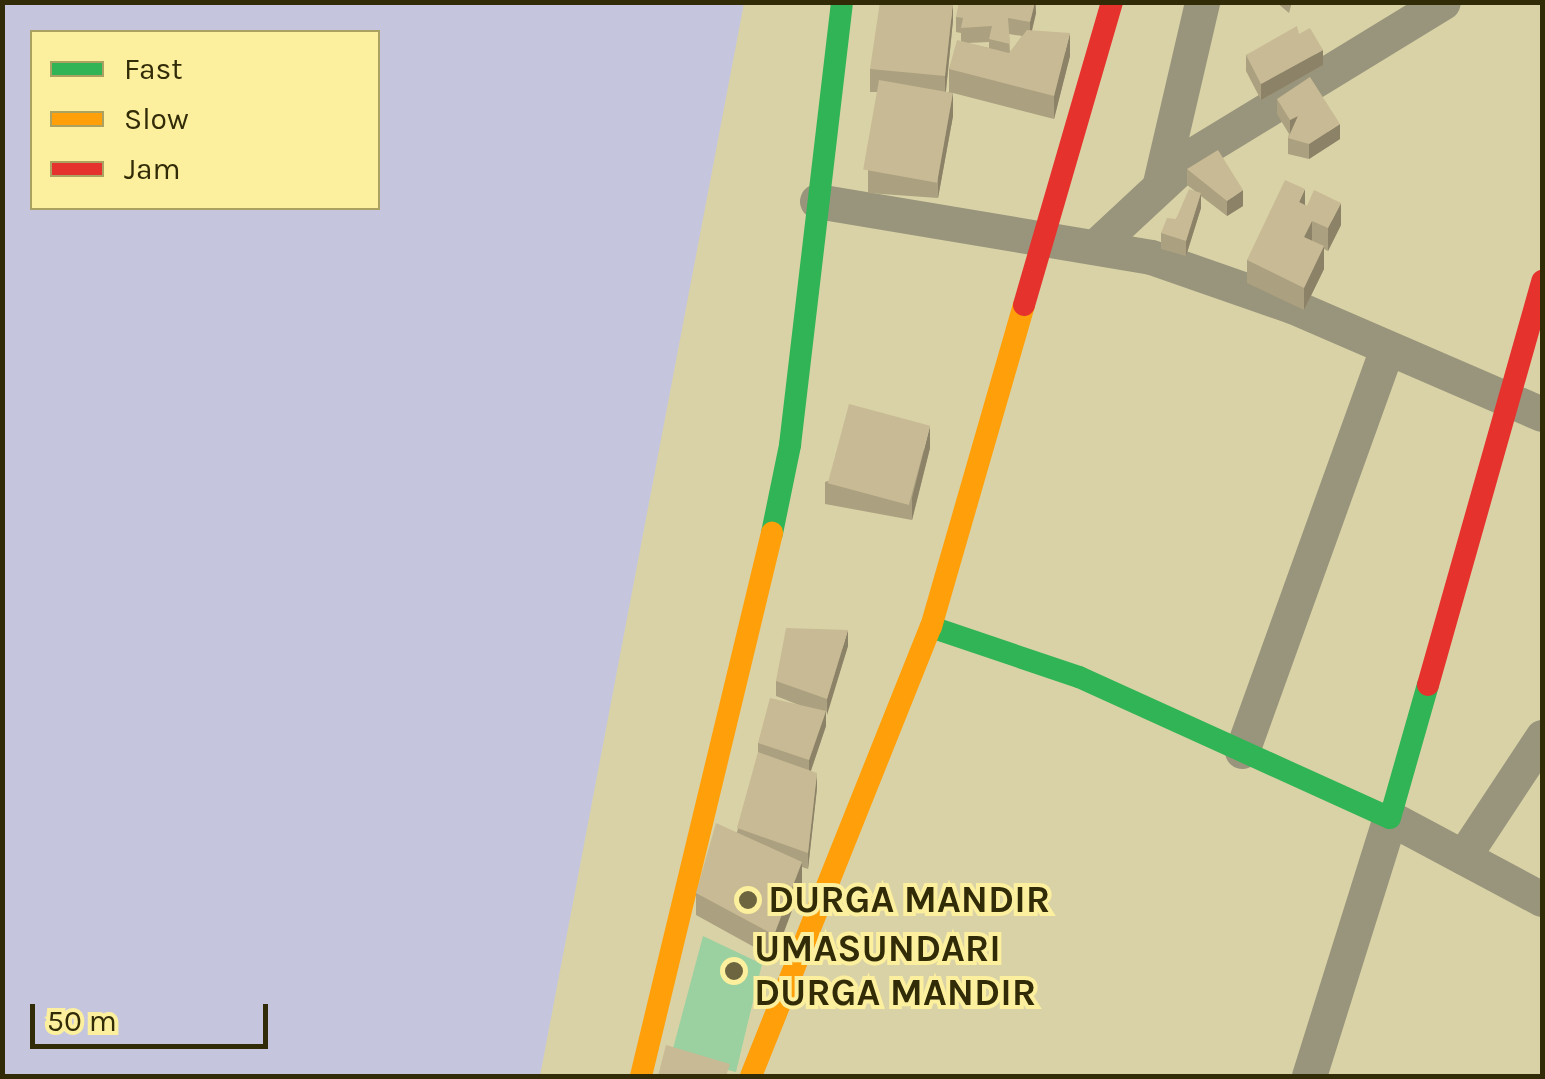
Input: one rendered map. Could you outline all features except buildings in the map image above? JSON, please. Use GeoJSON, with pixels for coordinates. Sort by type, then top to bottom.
{"type":"FeatureCollection","features":[{"type":"Feature","properties":{"kind":"street"},"geometry":{"type":"LineString","coordinates":[[641,1076],[772,537],[790,444],[842,2]]}},
{"type":"Feature","properties":{"kind":"street"},"geometry":{"type":"LineString","coordinates":[[751,1076],[931,626],[1112,2]]}},
{"type":"Feature","properties":{"kind":"street"},"geometry":{"type":"LineString","coordinates":[[1160,184],[1202,2]]}},
{"type":"Feature","properties":{"kind":"street"},"geometry":{"type":"LineString","coordinates":[[1098,244],[1160,184],[1259,109],[1443,2]]}},
{"type":"Feature","properties":{"kind":"street"},"geometry":{"type":"LineString","coordinates":[[817,202],[1098,244],[1258,293],[1542,414]]}},
{"type":"Feature","properties":{"kind":"street"},"geometry":{"type":"LineString","coordinates":[[1310,1076],[1390,818],[1542,282]]}},
{"type":"Feature","properties":{"kind":"street"},"geometry":{"type":"LineString","coordinates":[[1242,751],[1387,348]]}},
{"type":"Feature","properties":{"kind":"street"},"geometry":{"type":"LineString","coordinates":[[931,626],[1079,677],[1390,818],[1542,899]]}},
{"type":"Feature","properties":{"kind":"street"},"geometry":{"type":"LineString","coordinates":[[1463,857],[1542,737]]}},
{"type":"Feature","properties":{"kind":"green space"},"geometry":{"type":"Polygon","coordinates":[[[703,936],[762,964],[736,1072],[671,1056],[703,936]]]}},
{"type":"Feature","properties":{"kind":"water"},"geometry":{"type":"Polygon","coordinates":[[[2,3],[744,3],[540,1076],[3,1076],[2,3]]]}},
{"type":"Feature","properties":{"kind":"traffic: fast"},"geometry":{"type":"LineString","coordinates":[[772,533],[790,445],[842,2]]}},
{"type":"Feature","properties":{"kind":"traffic: fast"},"geometry":{"type":"LineString","coordinates":[[931,627],[1079,677],[1390,818],[1428,685]]}},
{"type":"Feature","properties":{"kind":"traffic: slow"},"geometry":{"type":"LineString","coordinates":[[751,1076],[931,627],[1024,305]]}},
{"type":"Feature","properties":{"kind":"traffic: slow"},"geometry":{"type":"LineString","coordinates":[[641,1076],[772,533]]}},
{"type":"Feature","properties":{"kind":"traffic: jam"},"geometry":{"type":"LineString","coordinates":[[1024,305],[1112,2]]}},
{"type":"Feature","properties":{"kind":"traffic: jam"},"geometry":{"type":"LineString","coordinates":[[1428,685],[1542,281]]}},
{"type":"Feature","properties":{"kind":"place","name":"DURGA MANDIR"},"geometry":{"type":"Point","coordinates":[748,900]}},
{"type":"Feature","properties":{"kind":"place","name":"UMASUNDARI DURGA MANDIR"},"geometry":{"type":"Point","coordinates":[734,971]}}]}
